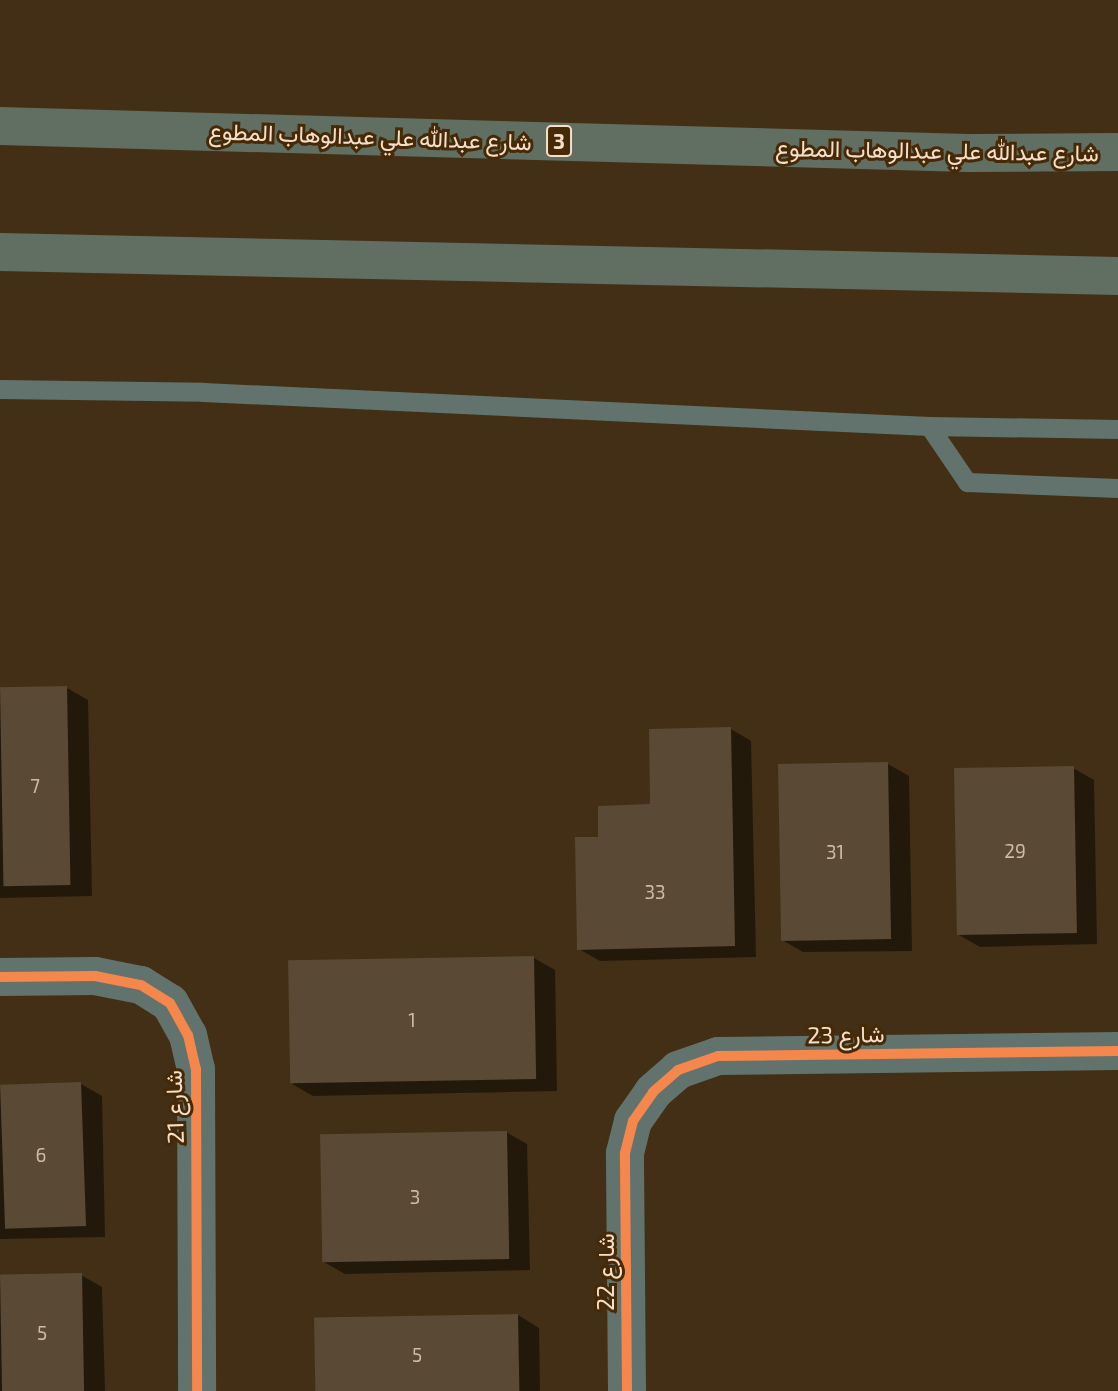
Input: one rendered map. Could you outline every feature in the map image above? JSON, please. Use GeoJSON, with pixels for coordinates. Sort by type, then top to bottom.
{"type":"FeatureCollection","features":[{"type":"Feature","properties":{"kind":"main road","name":"شارع عبدالله علي عبدالوهاب المطوع"},"geometry":{"type":"LineString","coordinates":[[0,126],[968,153],[1118,152]]}},
{"type":"Feature","properties":{"kind":"main road"},"geometry":{"type":"LineString","coordinates":[[0,252],[1118,276]]}},
{"type":"Feature","properties":{"kind":"street","name":"شارع 21"},"geometry":{"type":"LineString","coordinates":[[0,977],[95,976],[141,985],[170,1003],[188,1035],[196,1069],[197,1391]]}},
{"type":"Feature","properties":{"kind":"street","name":"شارع 23"},"geometry":{"type":"LineString","coordinates":[[625,1153],[633,1121],[653,1092],[678,1070],[718,1056],[1118,1051]]}},
{"type":"Feature","properties":{"kind":"street","name":"شارع 22"},"geometry":{"type":"LineString","coordinates":[[625,1153],[627,1391]]}},
{"type":"Feature","properties":{"kind":"lane"},"geometry":{"type":"LineString","coordinates":[[0,389],[217,393],[929,426],[1118,429]]}},
{"type":"Feature","properties":{"kind":"lane"},"geometry":{"type":"LineString","coordinates":[[929,426],[967,482],[1118,488]]}},
{"type":"Feature","properties":{"kind":"building"},"geometry":{"type":"Polygon","coordinates":[[[67,686],[70,885],[3,886],[0,687],[67,686]]]}},
{"type":"Feature","properties":{"kind":"building"},"geometry":{"type":"Polygon","coordinates":[[[731,727],[735,946],[577,950],[575,837],[598,837],[598,806],[650,804],[649,729],[731,727]]]}},
{"type":"Feature","properties":{"kind":"building"},"geometry":{"type":"Polygon","coordinates":[[[888,762],[891,939],[781,941],[778,764],[888,762]]]}},
{"type":"Feature","properties":{"kind":"building"},"geometry":{"type":"Polygon","coordinates":[[[1074,766],[1077,933],[957,935],[954,768],[1074,766]]]}},
{"type":"Feature","properties":{"kind":"building"},"geometry":{"type":"Polygon","coordinates":[[[534,956],[536,1079],[290,1083],[288,960],[534,956]]]}},
{"type":"Feature","properties":{"kind":"building"},"geometry":{"type":"Polygon","coordinates":[[[81,1082],[86,1226],[5,1229],[0,1085],[81,1082]]]}},
{"type":"Feature","properties":{"kind":"building"},"geometry":{"type":"Polygon","coordinates":[[[507,1131],[509,1259],[322,1262],[320,1134],[507,1131]]]}},
{"type":"Feature","properties":{"kind":"building"},"geometry":{"type":"Polygon","coordinates":[[[82,1273],[84,1391],[2,1391],[0,1274],[82,1273]]]}},
{"type":"Feature","properties":{"kind":"building"},"geometry":{"type":"Polygon","coordinates":[[[518,1314],[519,1391],[315,1391],[314,1318],[518,1314]]]}},
{"type":"Feature","properties":{"kind":"cycle path"},"geometry":{"type":"LineString","coordinates":[[0,977],[95,976],[141,985],[170,1003],[188,1035],[196,1069],[197,1391]]}},
{"type":"Feature","properties":{"kind":"cycle path"},"geometry":{"type":"LineString","coordinates":[[627,1391],[625,1153],[633,1121],[653,1092],[678,1070],[718,1056],[1118,1051]]}}]}
